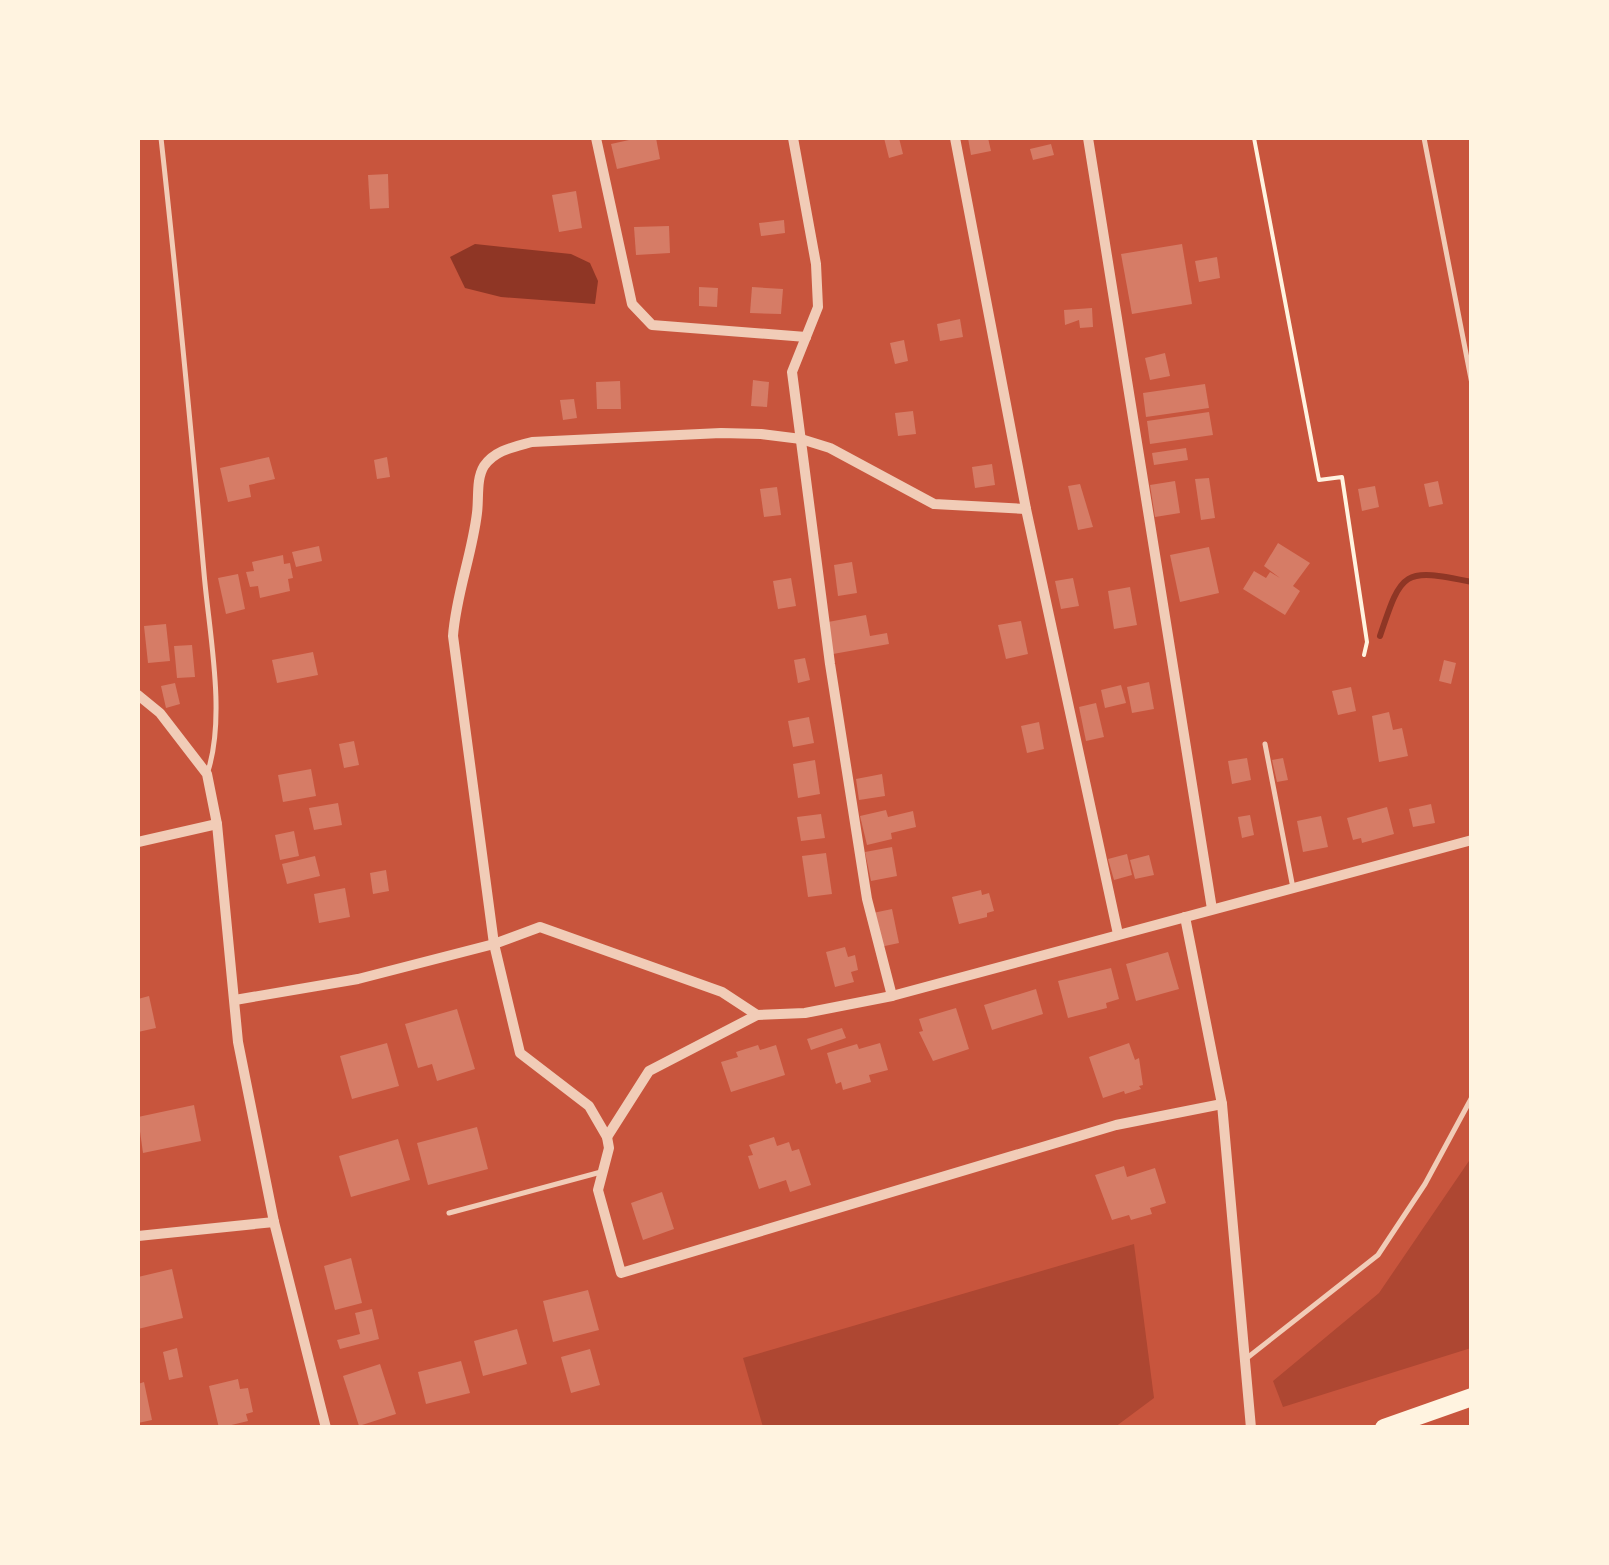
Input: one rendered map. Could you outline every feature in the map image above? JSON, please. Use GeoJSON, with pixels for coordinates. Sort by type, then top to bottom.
{"type":"FeatureCollection","features":[{"type":"Feature","properties":{"kind":"highway"},"geometry":{"type":"LineString","coordinates":[[1384,1428],[1472,1397]]}},
{"type":"Feature","properties":{"kind":"street"},"geometry":{"type":"LineString","coordinates":[[596,138],[632,304],[652,324],[806,337]]}},
{"type":"Feature","properties":{"kind":"street"},"geometry":{"type":"LineString","coordinates":[[793,138],[816,264],[818,307],[792,372],[830,664],[867,898],[892,996]]}},
{"type":"Feature","properties":{"kind":"street"},"geometry":{"type":"LineString","coordinates":[[955,138],[1026,508],[1118,934]]}},
{"type":"Feature","properties":{"kind":"street"},"geometry":{"type":"LineString","coordinates":[[1088,138],[1212,909]]}},
{"type":"Feature","properties":{"kind":"street"},"geometry":{"type":"LineString","coordinates":[[1026,508],[934,504],[830,448],[801,439],[721,432],[532,442],[503,449],[485,464],[453,636],[494,944],[520,1053],[590,1106],[607,1136],[609,1148],[598,1190],[621,1273],[1116,1125],[1222,1104]]}},
{"type":"Feature","properties":{"kind":"street"},"geometry":{"type":"LineString","coordinates":[[138,695],[160,713],[207,774],[217,824],[238,1042],[274,1222],[326,1428]]}},
{"type":"Feature","properties":{"kind":"street"},"geometry":{"type":"LineString","coordinates":[[138,842],[217,824]]}},
{"type":"Feature","properties":{"kind":"street"},"geometry":{"type":"LineString","coordinates":[[607,1136],[650,1072],[756,1016],[805,1012],[892,996],[1472,840]]}},
{"type":"Feature","properties":{"kind":"street"},"geometry":{"type":"LineString","coordinates":[[1185,917],[1222,1104],[1251,1428]]}},
{"type":"Feature","properties":{"kind":"street"},"geometry":{"type":"LineString","coordinates":[[235,1000],[358,980],[540,928],[722,992],[756,1016]]}},
{"type":"Feature","properties":{"kind":"street"},"geometry":{"type":"LineString","coordinates":[[138,1236],[274,1222]]}},
{"type":"Feature","properties":{"kind":"lane"},"geometry":{"type":"LineString","coordinates":[[161,138],[213,672],[216,746],[207,774]]}},
{"type":"Feature","properties":{"kind":"lane"},"geometry":{"type":"LineString","coordinates":[[1424,138],[1472,384]]}},
{"type":"Feature","properties":{"kind":"lane"},"geometry":{"type":"LineString","coordinates":[[1265,744],[1293,889]]}},
{"type":"Feature","properties":{"kind":"lane"},"geometry":{"type":"LineString","coordinates":[[1247,1358],[1378,1255],[1425,1184],[1472,1097]]}},
{"type":"Feature","properties":{"kind":"lane"},"geometry":{"type":"LineString","coordinates":[[450,1214],[601,1172]]}},
{"type":"Feature","properties":{"kind":"path"},"geometry":{"type":"LineString","coordinates":[[1254,138],[1318,480],[1342,477],[1367,642],[1364,655]]}},
{"type":"Feature","properties":{"kind":"shaded area"},"geometry":{"type":"Polygon","coordinates":[[[475,244],[571,254],[590,263],[598,281],[595,304],[501,297],[465,288],[450,257],[475,244]]]}},
{"type":"Feature","properties":{"kind":"shaded area"},"geometry":{"type":"Polygon","coordinates":[[[1471,1158],[1471,1348],[1283,1407],[1273,1381],[1379,1293],[1471,1158]]]}},
{"type":"Feature","properties":{"kind":"shaded area"},"geometry":{"type":"Polygon","coordinates":[[[1134,1244],[1154,1398],[1115,1427],[763,1427],[743,1358],[1134,1244]]]}},
{"type":"Feature","properties":{"kind":"building"},"geometry":{"type":"Polygon","coordinates":[[[656,138],[660,159],[617,169],[611,144],[656,138]]]}},
{"type":"Feature","properties":{"kind":"building"},"geometry":{"type":"Polygon","coordinates":[[[884,138],[899,138],[903,154],[889,158],[884,138]]]}},
{"type":"Feature","properties":{"kind":"building"},"geometry":{"type":"Polygon","coordinates":[[[968,138],[988,138],[991,151],[971,155],[968,138]]]}},
{"type":"Feature","properties":{"kind":"building"},"geometry":{"type":"Polygon","coordinates":[[[1051,144],[1054,155],[1033,160],[1030,149],[1051,144]]]}},
{"type":"Feature","properties":{"kind":"building"},"geometry":{"type":"Polygon","coordinates":[[[388,174],[389,208],[370,209],[368,175],[388,174]]]}},
{"type":"Feature","properties":{"kind":"building"},"geometry":{"type":"Polygon","coordinates":[[[576,191],[582,228],[559,232],[552,195],[576,191]]]}},
{"type":"Feature","properties":{"kind":"building"},"geometry":{"type":"Polygon","coordinates":[[[784,220],[785,233],[761,236],[759,223],[784,220]]]}},
{"type":"Feature","properties":{"kind":"building"},"geometry":{"type":"Polygon","coordinates":[[[669,226],[670,253],[636,255],[634,227],[669,226]]]}},
{"type":"Feature","properties":{"kind":"building"},"geometry":{"type":"Polygon","coordinates":[[[1182,244],[1192,304],[1132,314],[1121,254],[1182,244]]]}},
{"type":"Feature","properties":{"kind":"building"},"geometry":{"type":"Polygon","coordinates":[[[1217,257],[1220,278],[1199,282],[1195,261],[1217,257]]]}},
{"type":"Feature","properties":{"kind":"building"},"geometry":{"type":"Polygon","coordinates":[[[699,287],[718,288],[717,307],[699,306],[699,287]]]}},
{"type":"Feature","properties":{"kind":"building"},"geometry":{"type":"Polygon","coordinates":[[[752,287],[783,289],[781,314],[750,313],[752,287]]]}},
{"type":"Feature","properties":{"kind":"building"},"geometry":{"type":"Polygon","coordinates":[[[1092,308],[1093,327],[1080,328],[1079,320],[1065,325],[1064,310],[1092,308]]]}},
{"type":"Feature","properties":{"kind":"building"},"geometry":{"type":"Polygon","coordinates":[[[960,319],[963,337],[940,341],[937,324],[960,319]]]}},
{"type":"Feature","properties":{"kind":"building"},"geometry":{"type":"Polygon","coordinates":[[[904,340],[908,361],[895,364],[890,343],[904,340]]]}},
{"type":"Feature","properties":{"kind":"building"},"geometry":{"type":"Polygon","coordinates":[[[1165,353],[1170,376],[1150,380],[1145,358],[1165,353]]]}},
{"type":"Feature","properties":{"kind":"building"},"geometry":{"type":"Polygon","coordinates":[[[753,380],[769,382],[767,407],[751,406],[753,380]]]}},
{"type":"Feature","properties":{"kind":"building"},"geometry":{"type":"Polygon","coordinates":[[[620,381],[621,409],[597,409],[596,382],[620,381]]]}},
{"type":"Feature","properties":{"kind":"building"},"geometry":{"type":"Polygon","coordinates":[[[1205,384],[1209,408],[1146,417],[1143,393],[1205,384]]]}},
{"type":"Feature","properties":{"kind":"building"},"geometry":{"type":"Polygon","coordinates":[[[574,399],[577,418],[563,420],[560,400],[574,399]]]}},
{"type":"Feature","properties":{"kind":"building"},"geometry":{"type":"Polygon","coordinates":[[[913,411],[916,434],[898,436],[895,413],[913,411]]]}},
{"type":"Feature","properties":{"kind":"building"},"geometry":{"type":"Polygon","coordinates":[[[1209,412],[1213,435],[1150,444],[1147,421],[1209,412]]]}},
{"type":"Feature","properties":{"kind":"building"},"geometry":{"type":"Polygon","coordinates":[[[1186,448],[1188,460],[1154,465],[1152,453],[1186,448]]]}},
{"type":"Feature","properties":{"kind":"building"},"geometry":{"type":"Polygon","coordinates":[[[269,457],[275,479],[249,485],[251,497],[228,502],[220,468],[269,457]]]}},
{"type":"Feature","properties":{"kind":"building"},"geometry":{"type":"Polygon","coordinates":[[[387,457],[390,477],[377,479],[374,460],[387,457]]]}},
{"type":"Feature","properties":{"kind":"building"},"geometry":{"type":"Polygon","coordinates":[[[992,464],[995,485],[975,488],[972,467],[992,464]]]}},
{"type":"Feature","properties":{"kind":"building"},"geometry":{"type":"Polygon","coordinates":[[[1209,478],[1215,518],[1201,520],[1195,479],[1209,478]]]}},
{"type":"Feature","properties":{"kind":"building"},"geometry":{"type":"Polygon","coordinates":[[[1175,481],[1180,513],[1155,517],[1150,485],[1175,481]]]}},
{"type":"Feature","properties":{"kind":"building"},"geometry":{"type":"Polygon","coordinates":[[[1438,481],[1443,504],[1429,507],[1424,484],[1438,481]]]}},
{"type":"Feature","properties":{"kind":"building"},"geometry":{"type":"Polygon","coordinates":[[[1080,484],[1093,527],[1078,530],[1068,486],[1080,484]]]}},
{"type":"Feature","properties":{"kind":"building"},"geometry":{"type":"Polygon","coordinates":[[[1375,486],[1379,507],[1362,511],[1358,489],[1375,486]]]}},
{"type":"Feature","properties":{"kind":"building"},"geometry":{"type":"Polygon","coordinates":[[[777,487],[781,515],[764,517],[760,489],[777,487]]]}},
{"type":"Feature","properties":{"kind":"building"},"geometry":{"type":"Polygon","coordinates":[[[1278,543],[1310,563],[1293,586],[1300,591],[1285,615],[1243,589],[1254,571],[1266,578],[1270,572],[1280,578],[1264,566],[1278,543]]]}},
{"type":"Feature","properties":{"kind":"building"},"geometry":{"type":"Polygon","coordinates":[[[319,546],[322,561],[296,567],[292,552],[319,546]]]}},
{"type":"Feature","properties":{"kind":"building"},"geometry":{"type":"Polygon","coordinates":[[[1209,547],[1219,593],[1180,602],[1170,555],[1209,547]]]}},
{"type":"Feature","properties":{"kind":"building"},"geometry":{"type":"Polygon","coordinates":[[[283,555],[284,564],[290,563],[293,578],[288,579],[290,591],[260,598],[258,586],[250,587],[246,572],[254,571],[252,562],[283,555]]]}},
{"type":"Feature","properties":{"kind":"building"},"geometry":{"type":"Polygon","coordinates":[[[852,562],[857,593],[838,596],[834,565],[852,562]]]}},
{"type":"Feature","properties":{"kind":"building"},"geometry":{"type":"Polygon","coordinates":[[[238,574],[245,609],[226,614],[218,578],[238,574]]]}},
{"type":"Feature","properties":{"kind":"building"},"geometry":{"type":"Polygon","coordinates":[[[791,578],[796,606],[778,609],[773,581],[791,578]]]}},
{"type":"Feature","properties":{"kind":"building"},"geometry":{"type":"Polygon","coordinates":[[[1073,578],[1079,606],[1061,609],[1055,581],[1073,578]]]}},
{"type":"Feature","properties":{"kind":"building"},"geometry":{"type":"Polygon","coordinates":[[[1130,587],[1137,625],[1114,629],[1108,591],[1130,587]]]}},
{"type":"Feature","properties":{"kind":"building"},"geometry":{"type":"Polygon","coordinates":[[[866,615],[870,636],[887,633],[889,644],[833,654],[828,622],[866,615]]]}},
{"type":"Feature","properties":{"kind":"building"},"geometry":{"type":"Polygon","coordinates":[[[1021,621],[1028,654],[1006,659],[998,625],[1021,621]]]}},
{"type":"Feature","properties":{"kind":"building"},"geometry":{"type":"Polygon","coordinates":[[[166,624],[170,661],[148,663],[144,626],[166,624]]]}},
{"type":"Feature","properties":{"kind":"building"},"geometry":{"type":"Polygon","coordinates":[[[192,645],[195,677],[177,678],[174,646],[192,645]]]}},
{"type":"Feature","properties":{"kind":"building"},"geometry":{"type":"Polygon","coordinates":[[[313,652],[318,675],[277,683],[272,660],[313,652]]]}},
{"type":"Feature","properties":{"kind":"building"},"geometry":{"type":"Polygon","coordinates":[[[805,658],[810,680],[798,683],[794,660],[805,658]]]}},
{"type":"Feature","properties":{"kind":"building"},"geometry":{"type":"Polygon","coordinates":[[[1444,660],[1456,663],[1451,684],[1439,681],[1444,660]]]}},
{"type":"Feature","properties":{"kind":"building"},"geometry":{"type":"Polygon","coordinates":[[[1149,682],[1154,709],[1132,713],[1127,687],[1149,682]]]}},
{"type":"Feature","properties":{"kind":"building"},"geometry":{"type":"Polygon","coordinates":[[[175,683],[180,704],[166,708],[161,686],[175,683]]]}},
{"type":"Feature","properties":{"kind":"building"},"geometry":{"type":"Polygon","coordinates":[[[1121,685],[1126,703],[1105,708],[1101,690],[1121,685]]]}},
{"type":"Feature","properties":{"kind":"building"},"geometry":{"type":"Polygon","coordinates":[[[1351,687],[1356,711],[1338,715],[1332,691],[1351,687]]]}},
{"type":"Feature","properties":{"kind":"building"},"geometry":{"type":"Polygon","coordinates":[[[1096,703],[1104,737],[1086,741],[1079,707],[1096,703]]]}},
{"type":"Feature","properties":{"kind":"building"},"geometry":{"type":"Polygon","coordinates":[[[1389,712],[1393,730],[1402,728],[1408,756],[1379,762],[1372,716],[1389,712]]]}},
{"type":"Feature","properties":{"kind":"building"},"geometry":{"type":"Polygon","coordinates":[[[809,717],[814,743],[793,747],[788,721],[809,717]]]}},
{"type":"Feature","properties":{"kind":"building"},"geometry":{"type":"Polygon","coordinates":[[[1039,722],[1044,749],[1027,753],[1021,726],[1039,722]]]}},
{"type":"Feature","properties":{"kind":"building"},"geometry":{"type":"Polygon","coordinates":[[[354,741],[359,765],[344,768],[339,744],[354,741]]]}},
{"type":"Feature","properties":{"kind":"building"},"geometry":{"type":"Polygon","coordinates":[[[1247,758],[1251,780],[1232,784],[1228,761],[1247,758]]]}},
{"type":"Feature","properties":{"kind":"building"},"geometry":{"type":"Polygon","coordinates":[[[1283,758],[1288,780],[1277,782],[1272,760],[1283,758]]]}},
{"type":"Feature","properties":{"kind":"building"},"geometry":{"type":"Polygon","coordinates":[[[815,760],[820,794],[798,798],[793,764],[815,760]]]}},
{"type":"Feature","properties":{"kind":"building"},"geometry":{"type":"Polygon","coordinates":[[[311,769],[316,796],[283,802],[278,775],[311,769]]]}},
{"type":"Feature","properties":{"kind":"building"},"geometry":{"type":"Polygon","coordinates":[[[882,774],[885,796],[859,800],[856,779],[882,774]]]}},
{"type":"Feature","properties":{"kind":"building"},"geometry":{"type":"Polygon","coordinates":[[[338,803],[342,825],[314,830],[309,808],[338,803]]]}},
{"type":"Feature","properties":{"kind":"building"},"geometry":{"type":"Polygon","coordinates":[[[1431,804],[1435,823],[1413,827],[1409,809],[1431,804]]]}},
{"type":"Feature","properties":{"kind":"building"},"geometry":{"type":"Polygon","coordinates":[[[1387,807],[1394,834],[1362,843],[1361,838],[1353,840],[1347,818],[1387,807]]]}},
{"type":"Feature","properties":{"kind":"building"},"geometry":{"type":"Polygon","coordinates":[[[886,810],[888,817],[913,811],[916,827],[867,845],[860,816],[886,810]]]}},
{"type":"Feature","properties":{"kind":"building"},"geometry":{"type":"Polygon","coordinates":[[[821,814],[825,838],[801,841],[797,817],[821,814]]]}},
{"type":"Feature","properties":{"kind":"building"},"geometry":{"type":"Polygon","coordinates":[[[1250,815],[1254,835],[1242,838],[1238,817],[1250,815]]]}},
{"type":"Feature","properties":{"kind":"building"},"geometry":{"type":"Polygon","coordinates":[[[1321,816],[1328,847],[1303,852],[1297,821],[1321,816]]]}},
{"type":"Feature","properties":{"kind":"building"},"geometry":{"type":"Polygon","coordinates":[[[294,831],[299,856],[280,860],[275,835],[294,831]]]}},
{"type":"Feature","properties":{"kind":"building"},"geometry":{"type":"Polygon","coordinates":[[[892,847],[897,876],[871,881],[865,852],[892,847]]]}},
{"type":"Feature","properties":{"kind":"building"},"geometry":{"type":"Polygon","coordinates":[[[826,853],[832,894],[808,897],[802,856],[826,853]]]}},
{"type":"Feature","properties":{"kind":"building"},"geometry":{"type":"Polygon","coordinates":[[[1127,854],[1132,875],[1114,880],[1108,859],[1127,854]]]}},
{"type":"Feature","properties":{"kind":"building"},"geometry":{"type":"Polygon","coordinates":[[[1149,855],[1154,875],[1135,879],[1130,860],[1149,855]]]}},
{"type":"Feature","properties":{"kind":"building"},"geometry":{"type":"Polygon","coordinates":[[[315,856],[320,876],[287,884],[282,864],[315,856]]]}},
{"type":"Feature","properties":{"kind":"building"},"geometry":{"type":"Polygon","coordinates":[[[386,870],[389,891],[373,894],[370,873],[386,870]]]}},
{"type":"Feature","properties":{"kind":"building"},"geometry":{"type":"Polygon","coordinates":[[[345,888],[350,917],[319,923],[314,894],[345,888]]]}},
{"type":"Feature","properties":{"kind":"building"},"geometry":{"type":"Polygon","coordinates":[[[981,890],[982,895],[989,893],[994,911],[987,913],[987,917],[959,924],[952,897],[981,890]]]}},
{"type":"Feature","properties":{"kind":"building"},"geometry":{"type":"Polygon","coordinates":[[[892,909],[899,943],[880,947],[873,913],[892,909]]]}},
{"type":"Feature","properties":{"kind":"building"},"geometry":{"type":"Polygon","coordinates":[[[845,947],[848,957],[855,955],[858,970],[851,972],[854,982],[835,987],[826,952],[845,947]]]}},
{"type":"Feature","properties":{"kind":"building"},"geometry":{"type":"Polygon","coordinates":[[[1168,952],[1179,989],[1136,1001],[1126,964],[1168,952]]]}},
{"type":"Feature","properties":{"kind":"building"},"geometry":{"type":"Polygon","coordinates":[[[1111,968],[1119,999],[1106,1003],[1107,1008],[1068,1018],[1058,981],[1111,968]]]}},
{"type":"Feature","properties":{"kind":"building"},"geometry":{"type":"Polygon","coordinates":[[[1036,989],[1043,1014],[992,1030],[984,1005],[1036,989]]]}},
{"type":"Feature","properties":{"kind":"building"},"geometry":{"type":"Polygon","coordinates":[[[149,996],[156,1028],[138,1032],[138,999],[149,996]]]}},
{"type":"Feature","properties":{"kind":"building"},"geometry":{"type":"Polygon","coordinates":[[[956,1008],[969,1049],[933,1061],[919,1032],[923,1031],[919,1019],[956,1008]]]}},
{"type":"Feature","properties":{"kind":"building"},"geometry":{"type":"Polygon","coordinates":[[[457,1009],[475,1069],[437,1081],[432,1064],[418,1068],[405,1024],[457,1009]]]}},
{"type":"Feature","properties":{"kind":"building"},"geometry":{"type":"Polygon","coordinates":[[[842,1028],[846,1038],[811,1050],[807,1039],[842,1028]]]}},
{"type":"Feature","properties":{"kind":"building"},"geometry":{"type":"Polygon","coordinates":[[[387,1043],[399,1086],[352,1099],[340,1056],[387,1043]]]}},
{"type":"Feature","properties":{"kind":"building"},"geometry":{"type":"Polygon","coordinates":[[[880,1043],[888,1070],[869,1075],[871,1082],[843,1090],[841,1082],[836,1084],[827,1053],[857,1044],[859,1049],[880,1043]]]}},
{"type":"Feature","properties":{"kind":"building"},"geometry":{"type":"Polygon","coordinates":[[[1129,1043],[1135,1060],[1139,1058],[1143,1085],[1139,1086],[1141,1089],[1103,1098],[1089,1057],[1129,1043]]]}},
{"type":"Feature","properties":{"kind":"building"},"geometry":{"type":"Polygon","coordinates":[[[758,1045],[760,1050],[776,1045],[785,1075],[731,1092],[721,1062],[758,1045]]]}},
{"type":"Feature","properties":{"kind":"building"},"geometry":{"type":"Polygon","coordinates":[[[194,1105],[201,1141],[143,1153],[138,1117],[194,1105]]]}},
{"type":"Feature","properties":{"kind":"building"},"geometry":{"type":"Polygon","coordinates":[[[477,1127],[488,1169],[428,1185],[417,1143],[477,1127]]]}},
{"type":"Feature","properties":{"kind":"building"},"geometry":{"type":"Polygon","coordinates":[[[774,1137],[777,1146],[789,1142],[792,1151],[799,1149],[811,1185],[790,1192],[786,1180],[759,1189],[748,1156],[753,1155],[749,1145],[774,1137]]]}},
{"type":"Feature","properties":{"kind":"building"},"geometry":{"type":"Polygon","coordinates":[[[398,1139],[410,1180],[351,1197],[339,1156],[398,1139]]]}},
{"type":"Feature","properties":{"kind":"building"},"geometry":{"type":"Polygon","coordinates":[[[1124,1166],[1127,1177],[1155,1168],[1166,1203],[1150,1208],[1152,1214],[1112,1220],[1095,1175],[1124,1166]]]}},
{"type":"Feature","properties":{"kind":"building"},"geometry":{"type":"Polygon","coordinates":[[[662,1192],[674,1229],[643,1240],[631,1203],[662,1192]]]}},
{"type":"Feature","properties":{"kind":"building"},"geometry":{"type":"Polygon","coordinates":[[[351,1258],[362,1303],[335,1310],[324,1266],[351,1258]]]}},
{"type":"Feature","properties":{"kind":"building"},"geometry":{"type":"Polygon","coordinates":[[[172,1269],[183,1318],[138,1329],[138,1277],[172,1269]]]}},
{"type":"Feature","properties":{"kind":"building"},"geometry":{"type":"Polygon","coordinates":[[[588,1290],[599,1330],[553,1342],[543,1301],[588,1290]]]}},
{"type":"Feature","properties":{"kind":"building"},"geometry":{"type":"Polygon","coordinates":[[[372,1309],[379,1339],[340,1349],[337,1340],[360,1334],[355,1313],[372,1309]]]}},
{"type":"Feature","properties":{"kind":"building"},"geometry":{"type":"Polygon","coordinates":[[[517,1329],[527,1364],[483,1376],[474,1341],[517,1329]]]}},
{"type":"Feature","properties":{"kind":"building"},"geometry":{"type":"Polygon","coordinates":[[[177,1348],[183,1377],[169,1380],[163,1352],[177,1348]]]}},
{"type":"Feature","properties":{"kind":"building"},"geometry":{"type":"Polygon","coordinates":[[[590,1349],[600,1385],[571,1393],[561,1357],[590,1349]]]}},
{"type":"Feature","properties":{"kind":"building"},"geometry":{"type":"Polygon","coordinates":[[[461,1361],[470,1393],[426,1404],[418,1372],[461,1361]]]}},
{"type":"Feature","properties":{"kind":"building"},"geometry":{"type":"Polygon","coordinates":[[[380,1364],[396,1414],[359,1426],[343,1376],[380,1364]]]}},
{"type":"Feature","properties":{"kind":"building"},"geometry":{"type":"Polygon","coordinates":[[[238,1379],[240,1389],[248,1388],[253,1412],[246,1414],[248,1421],[219,1428],[209,1386],[238,1379]]]}},
{"type":"Feature","properties":{"kind":"building"},"geometry":{"type":"Polygon","coordinates":[[[144,1382],[152,1420],[138,1423],[138,1384],[144,1382]]]}},
{"type":"Feature","properties":{"kind":"waterway"},"geometry":{"type":"LineString","coordinates":[[1380,636],[1394,598],[1408,579],[1432,575],[1472,582]]}}]}
